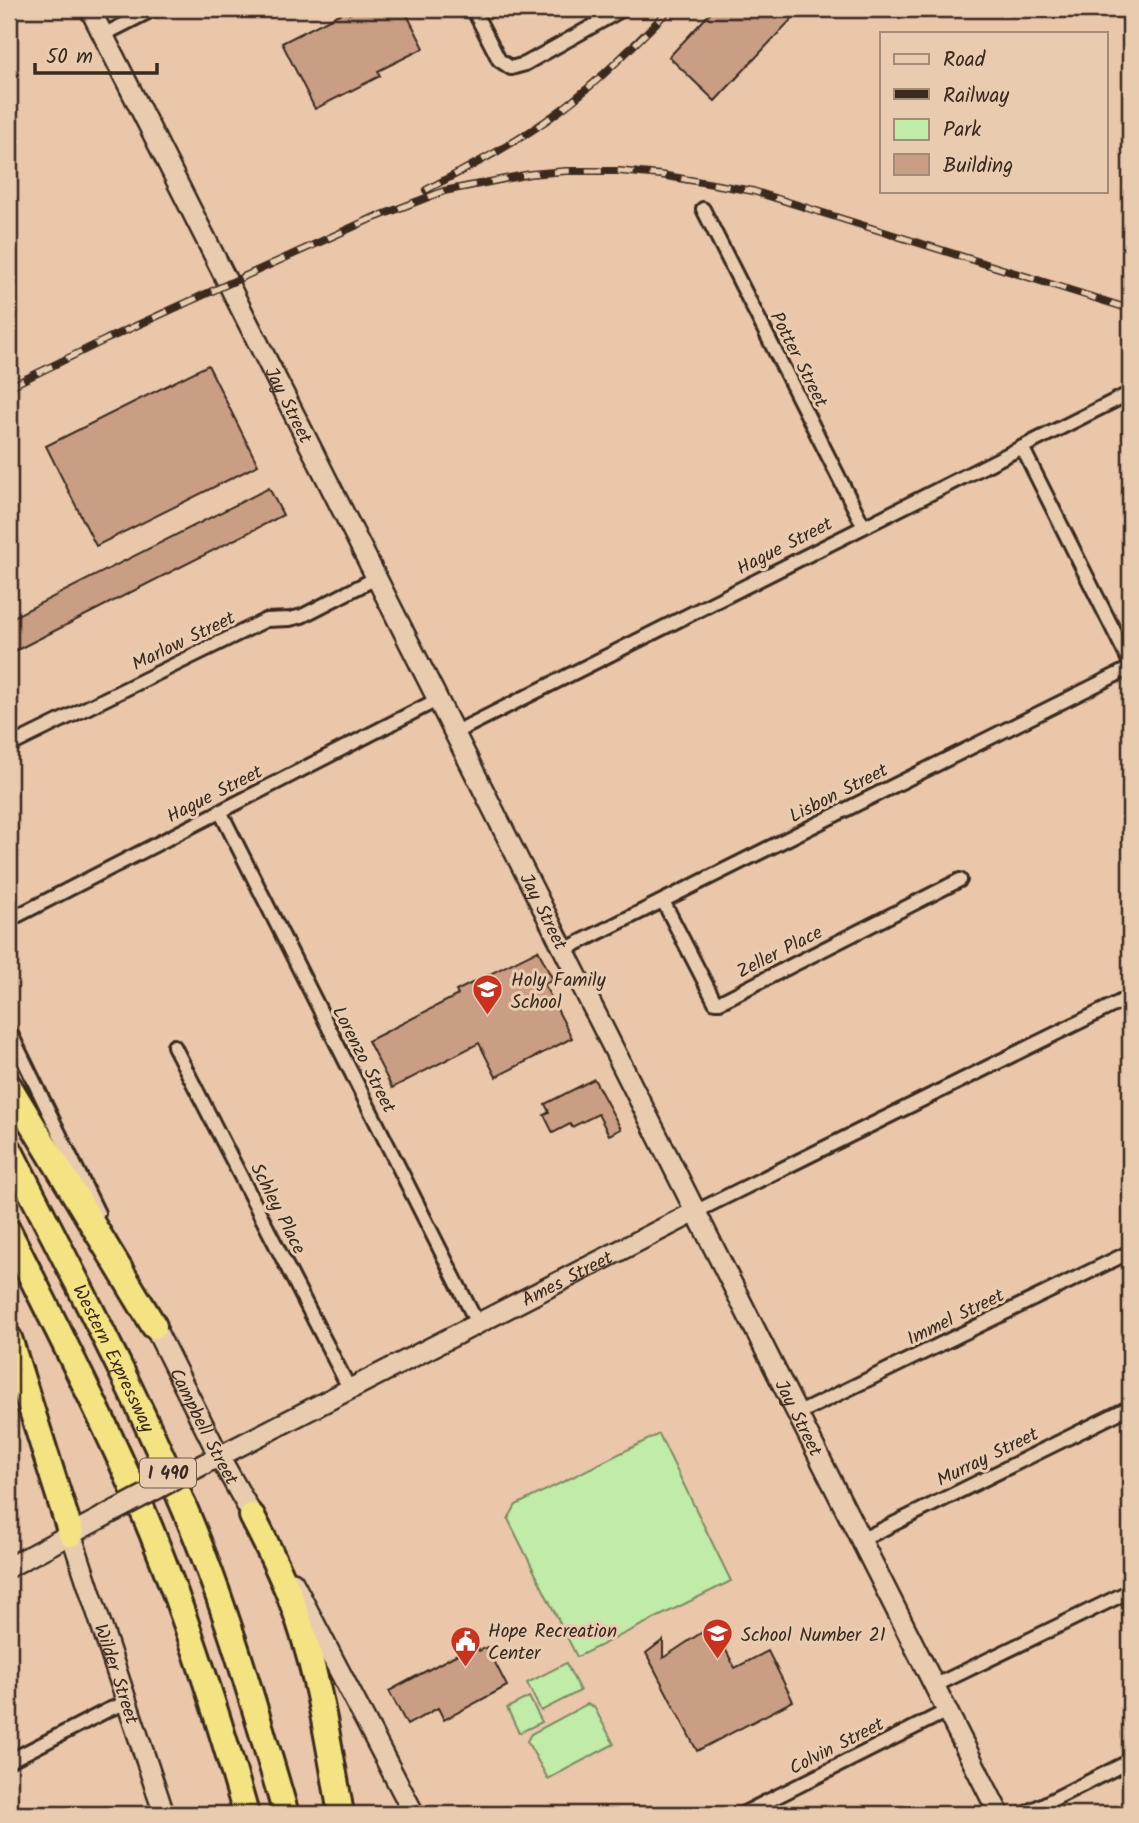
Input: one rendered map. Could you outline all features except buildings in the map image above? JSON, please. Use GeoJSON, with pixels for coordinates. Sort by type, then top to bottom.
{"type":"FeatureCollection","features":[{"type":"Feature","properties":{"kind":"highway"},"geometry":{"type":"LineString","coordinates":[[9,1086],[154,1326]]}},
{"type":"Feature","properties":{"kind":"highway","name":"Western Expressway"},"geometry":{"type":"LineString","coordinates":[[9,1149],[134,1397],[195,1534],[247,1682],[286,1814]]}},
{"type":"Feature","properties":{"kind":"highway","name":"Western Expressway"},"geometry":{"type":"LineString","coordinates":[[9,1231],[102,1421],[151,1530],[201,1667],[246,1814]]}},
{"type":"Feature","properties":{"kind":"highway"},"geometry":{"type":"LineString","coordinates":[[9,1338],[71,1534]]}},
{"type":"Feature","properties":{"kind":"highway"},"geometry":{"type":"LineString","coordinates":[[252,1516],[289,1593],[304,1638],[323,1710],[341,1814]]}},
{"type":"Feature","properties":{"kind":"street","name":"Jay Street"},"geometry":{"type":"LineString","coordinates":[[90,9],[999,1814]]}},
{"type":"Feature","properties":{"kind":"street"},"geometry":{"type":"LineString","coordinates":[[103,35],[154,9]]}},
{"type":"Feature","properties":{"kind":"street"},"geometry":{"type":"LineString","coordinates":[[473,9],[497,55],[506,67],[515,68],[623,9]]}},
{"type":"Feature","properties":{"kind":"street","name":"Potter Street"},"geometry":{"type":"LineString","coordinates":[[703,209],[864,527]]}},
{"type":"Feature","properties":{"kind":"street","name":"Hague Street"},"geometry":{"type":"LineString","coordinates":[[454,733],[1130,393]]}},
{"type":"Feature","properties":{"kind":"street"},"geometry":{"type":"LineString","coordinates":[[1022,447],[1130,666]]}},
{"type":"Feature","properties":{"kind":"street","name":"Marlow Street"},"geometry":{"type":"LineString","coordinates":[[9,746],[266,620],[302,616],[376,578]]}},
{"type":"Feature","properties":{"kind":"street","name":"Lisbon Street"},"geometry":{"type":"LineString","coordinates":[[564,950],[1130,666]]}},
{"type":"Feature","properties":{"kind":"street","name":"Hague Street"},"geometry":{"type":"LineString","coordinates":[[9,920],[438,699]]}},
{"type":"Feature","properties":{"kind":"street","name":"Lorenzo Street"},"geometry":{"type":"LineString","coordinates":[[220,811],[477,1323]]}},
{"type":"Feature","properties":{"kind":"street","name":"Zeller Place"},"geometry":{"type":"LineString","coordinates":[[663,901],[715,1002],[720,1002],[960,880]]}},
{"type":"Feature","properties":{"kind":"street","name":"Ames Street"},"geometry":{"type":"LineString","coordinates":[[9,1567],[349,1388],[695,1212],[1130,997]]}},
{"type":"Feature","properties":{"kind":"street","name":"Campbell Street"},"geometry":{"type":"LineString","coordinates":[[9,1030],[154,1326],[213,1460],[252,1516],[304,1602],[414,1814]]}},
{"type":"Feature","properties":{"kind":"street","name":"Schley Place"},"geometry":{"type":"LineString","coordinates":[[174,1046],[349,1388]]}},
{"type":"Feature","properties":{"kind":"street","name":"Immel Street"},"geometry":{"type":"LineString","coordinates":[[797,1414],[1130,1252]]}},
{"type":"Feature","properties":{"kind":"street","name":"Murray Street"},"geometry":{"type":"LineString","coordinates":[[861,1540],[1130,1407]]}},
{"type":"Feature","properties":{"kind":"street","name":"Wilder Street"},"geometry":{"type":"LineString","coordinates":[[71,1534],[164,1814]]}},
{"type":"Feature","properties":{"kind":"street"},"geometry":{"type":"LineString","coordinates":[[934,1686],[1130,1591]]}},
{"type":"Feature","properties":{"kind":"street"},"geometry":{"type":"LineString","coordinates":[[9,1761],[128,1702]]}},
{"type":"Feature","properties":{"kind":"street","name":"Colvin Street"},"geometry":{"type":"LineString","coordinates":[[742,1814],[947,1711]]}},
{"type":"Feature","properties":{"kind":"street"},"geometry":{"type":"LineString","coordinates":[[1024,1814],[1130,1761]]}},
{"type":"Feature","properties":{"kind":"green space"},"geometry":{"type":"Polygon","coordinates":[[[659,1434],[731,1581],[577,1657],[508,1519],[516,1505],[659,1434]]]}},
{"type":"Feature","properties":{"kind":"green space"},"geometry":{"type":"Polygon","coordinates":[[[566,1663],[580,1691],[541,1711],[527,1683],[566,1663]]]}},
{"type":"Feature","properties":{"kind":"green space"},"geometry":{"type":"Polygon","coordinates":[[[529,1697],[542,1722],[519,1733],[507,1708],[529,1697]]]}},
{"type":"Feature","properties":{"kind":"green space"},"geometry":{"type":"Polygon","coordinates":[[[587,1704],[594,1707],[614,1744],[548,1779],[527,1741],[531,1734],[587,1704]]]}},
{"type":"Feature","properties":{"kind":"railway"},"geometry":{"type":"LineString","coordinates":[[426,190],[503,148],[564,108],[611,67],[670,9]]}},
{"type":"Feature","properties":{"kind":"railway"},"geometry":{"type":"LineString","coordinates":[[369,220],[444,191],[530,174],[619,171],[661,175],[753,191],[1130,309]]}},
{"type":"Feature","properties":{"kind":"railway"},"geometry":{"type":"LineString","coordinates":[[9,387],[107,339],[377,216]]}},
{"type":"Feature","properties":{"kind":"place","name":"Holy Family School"},"geometry":{"type":"Point","coordinates":[488,1017]}},
{"type":"Feature","properties":{"kind":"place","name":"School Number 21"},"geometry":{"type":"Point","coordinates":[718,1661]}},
{"type":"Feature","properties":{"kind":"place","name":"Hope Recreation Center"},"geometry":{"type":"Point","coordinates":[465,1668]}}]}
